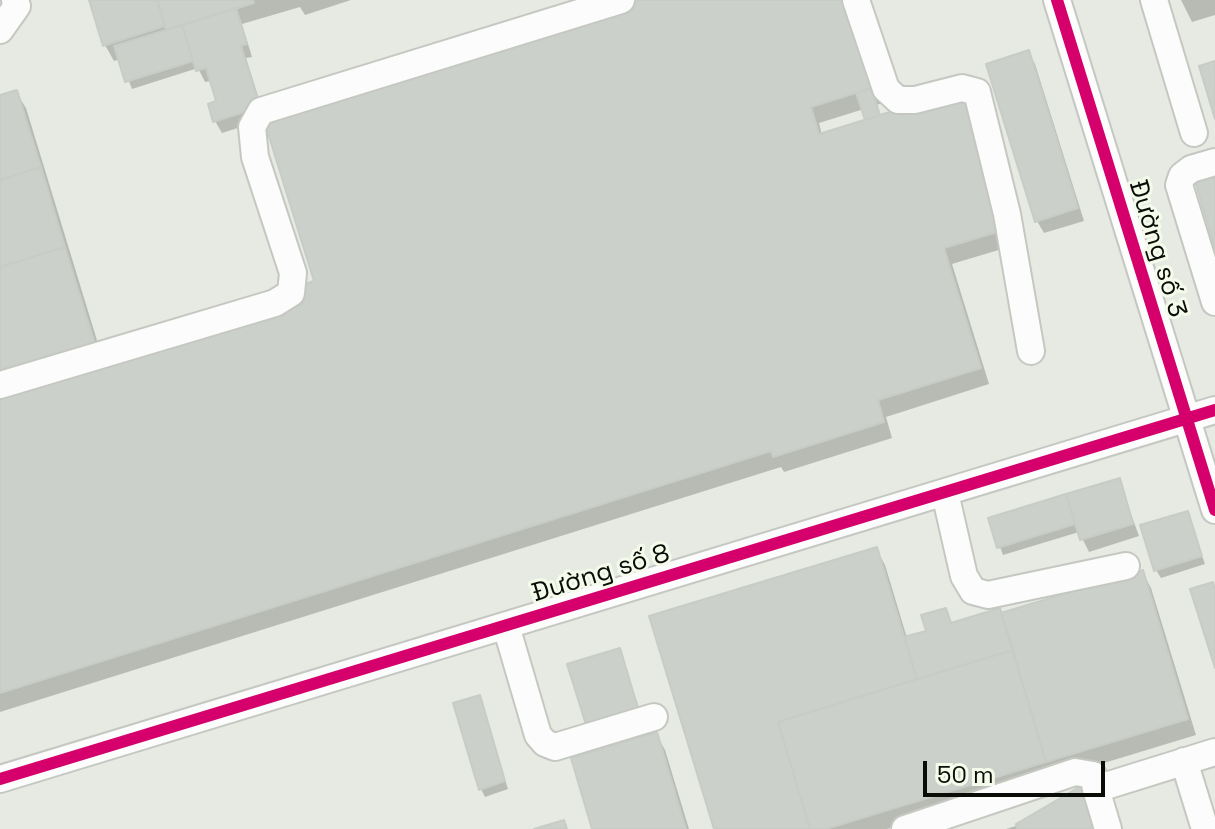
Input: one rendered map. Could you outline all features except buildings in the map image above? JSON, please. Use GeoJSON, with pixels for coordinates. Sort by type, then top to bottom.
{"type":"FeatureCollection","features":[{"type":"Feature","properties":{"kind":"street"},"geometry":{"type":"LineString","coordinates":[[0,30],[17,6],[15,0]]}},
{"type":"Feature","properties":{"kind":"street"},"geometry":{"type":"LineString","coordinates":[[0,385],[275,303],[291,293],[293,273],[255,157],[252,127],[261,111],[621,0]]}},
{"type":"Feature","properties":{"kind":"street"},"geometry":{"type":"LineString","coordinates":[[856,0],[886,89],[898,100],[915,100],[962,88],[977,92],[1007,214],[1031,351]]}},
{"type":"Feature","properties":{"kind":"street","name":"Đường số 3"},"geometry":{"type":"LineString","coordinates":[[1057,0],[1215,510]]}},
{"type":"Feature","properties":{"kind":"street"},"geometry":{"type":"LineString","coordinates":[[1154,0],[1194,133]]}},
{"type":"Feature","properties":{"kind":"street"},"geometry":{"type":"LineString","coordinates":[[1215,162],[1191,169],[1182,176],[1179,185],[1215,302]]}},
{"type":"Feature","properties":{"kind":"street","name":"Đường số 8"},"geometry":{"type":"LineString","coordinates":[[0,779],[1215,410]]}},
{"type":"Feature","properties":{"kind":"street"},"geometry":{"type":"LineString","coordinates":[[945,493],[964,576],[973,591],[988,595],[1126,566]]}},
{"type":"Feature","properties":{"kind":"street"},"geometry":{"type":"LineString","coordinates":[[506,626],[538,735],[545,743],[555,747],[654,717]]}},
{"type":"Feature","properties":{"kind":"street"},"geometry":{"type":"LineString","coordinates":[[1096,789],[1215,752]]}},
{"type":"Feature","properties":{"kind":"street"},"geometry":{"type":"LineString","coordinates":[[1184,761],[1205,829]]}},
{"type":"Feature","properties":{"kind":"street"},"geometry":{"type":"LineString","coordinates":[[905,829],[1075,772],[1093,775],[1108,829]]}},
{"type":"Feature","properties":{"kind":"cycle path"},"geometry":{"type":"LineString","coordinates":[[1057,0],[1215,510]]}},
{"type":"Feature","properties":{"kind":"cycle path"},"geometry":{"type":"LineString","coordinates":[[0,779],[1215,410]]}}]}
